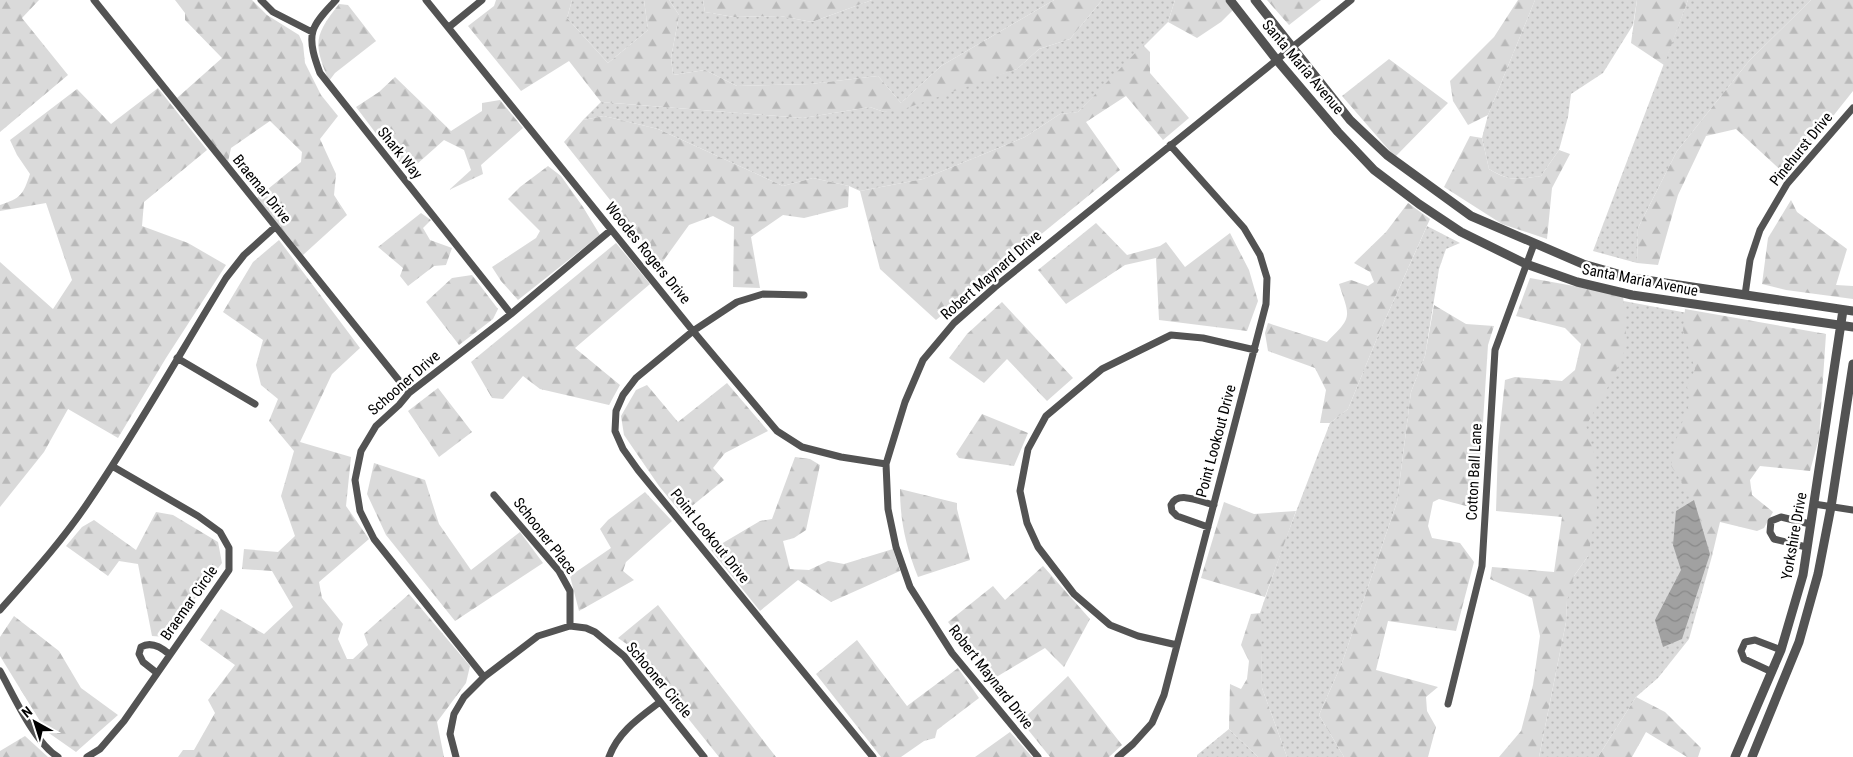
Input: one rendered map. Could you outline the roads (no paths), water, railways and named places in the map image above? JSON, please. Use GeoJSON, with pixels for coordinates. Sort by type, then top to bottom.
{"type":"FeatureCollection","features":[{"type":"Feature","properties":{"kind":"street","name":"Braemar Drive"},"geometry":{"type":"LineString","coordinates":[[94,0],[409,393]]}},
{"type":"Feature","properties":{"kind":"street"},"geometry":{"type":"LineString","coordinates":[[260,0],[273,12],[312,32],[325,12],[336,0]]}},
{"type":"Feature","properties":{"kind":"street","name":"Woodes Rogers Drive"},"geometry":{"type":"LineString","coordinates":[[426,0],[754,406],[777,431],[802,447],[841,457],[886,464]]}},
{"type":"Feature","properties":{"kind":"street"},"geometry":{"type":"LineString","coordinates":[[449,27],[482,0]]}},
{"type":"Feature","properties":{"kind":"street","name":"Santa Maria Avenue"},"geometry":{"type":"LineString","coordinates":[[1230,0],[1276,59],[1338,132],[1374,170],[1419,204],[1461,232],[1526,264],[1577,282],[1632,295],[1853,327]]}},
{"type":"Feature","properties":{"kind":"street","name":"Santa Maria Avenue"},"geometry":{"type":"LineString","coordinates":[[1255,0],[1350,120],[1381,149],[1430,188],[1471,216],[1583,264],[1632,278],[1853,310]]}},
{"type":"Feature","properties":{"kind":"street","name":"Robert Maynard Drive"},"geometry":{"type":"LineString","coordinates":[[1038,757],[952,652],[910,587],[896,547],[888,509],[886,464],[905,402],[924,360],[954,323],[1350,0]]}},
{"type":"Feature","properties":{"kind":"street","name":"Shark Way"},"geometry":{"type":"LineString","coordinates":[[312,32],[313,54],[320,73],[511,314]]}},
{"type":"Feature","properties":{"kind":"street","name":"Pinehurst Drive"},"geometry":{"type":"LineString","coordinates":[[1745,295],[1750,260],[1760,230],[1787,184],[1853,108]]}},
{"type":"Feature","properties":{"kind":"street","name":"Point Lookout Drive"},"geometry":{"type":"LineString","coordinates":[[1118,757],[1152,723],[1164,695],[1266,304],[1267,278],[1260,255],[1244,228],[1170,145]]}},
{"type":"Feature","properties":{"kind":"street"},"geometry":{"type":"LineString","coordinates":[[1461,232],[1471,216]]}},
{"type":"Feature","properties":{"kind":"street"},"geometry":{"type":"LineString","coordinates":[[0,610],[35,570],[88,503],[226,278],[244,255],[275,227]]}},
{"type":"Feature","properties":{"kind":"street","name":"Schooner Drive"},"geometry":{"type":"LineString","coordinates":[[484,677],[374,539],[360,511],[355,480],[361,451],[376,426],[399,406],[409,393],[511,314],[612,230]]}},
{"type":"Feature","properties":{"kind":"street","name":"Cotton Ball Lane"},"geometry":{"type":"LineString","coordinates":[[1448,704],[1482,566],[1495,350],[1534,244]]}},
{"type":"Feature","properties":{"kind":"street"},"geometry":{"type":"LineString","coordinates":[[1632,278],[1632,295]]}},
{"type":"Feature","properties":{"kind":"street"},"geometry":{"type":"LineString","coordinates":[[1713,307],[1716,291]]}},
{"type":"Feature","properties":{"kind":"street","name":"Point Lookout Drive"},"geometry":{"type":"LineString","coordinates":[[804,295],[762,294],[738,302],[694,331],[636,378],[623,395],[616,412],[615,431],[623,449],[638,470],[873,757]]}},
{"type":"Feature","properties":{"kind":"street","name":"Yorkshire Drive"},"geometry":{"type":"LineString","coordinates":[[1735,757],[1782,650],[1803,575],[1843,310]]}},
{"type":"Feature","properties":{"kind":"street"},"geometry":{"type":"LineString","coordinates":[[1177,645],[1138,636],[1110,625],[1074,594],[1038,547],[1027,523],[1020,492],[1028,449],[1046,416],[1102,369],[1170,335],[1203,338],[1255,350]]}},
{"type":"Feature","properties":{"kind":"street"},"geometry":{"type":"LineString","coordinates":[[177,358],[255,404]]}},
{"type":"Feature","properties":{"kind":"street","name":"Yorkshire Drive"},"geometry":{"type":"LineString","coordinates":[[1752,757],[1799,642],[1818,574],[1831,507],[1853,364]]}},
{"type":"Feature","properties":{"kind":"street","name":"Braemar Circle"},"geometry":{"type":"LineString","coordinates":[[87,757],[100,749],[124,721],[229,570],[230,548],[220,532],[198,516],[112,466]]}},
{"type":"Feature","properties":{"kind":"street","name":"Schooner Place"},"geometry":{"type":"LineString","coordinates":[[494,495],[559,571],[570,591],[570,626]]}},
{"type":"Feature","properties":{"kind":"street"},"geometry":{"type":"LineString","coordinates":[[1208,527],[1174,514],[1171,505],[1175,499],[1181,497],[1214,505]]}},
{"type":"Feature","properties":{"kind":"street"},"geometry":{"type":"LineString","coordinates":[[1814,504],[1853,510]]}},
{"type":"Feature","properties":{"kind":"street"},"geometry":{"type":"LineString","coordinates":[[1806,547],[1774,539],[1770,532],[1772,522],[1781,518],[1810,524]]}},
{"type":"Feature","properties":{"kind":"street"},"geometry":{"type":"LineString","coordinates":[[456,757],[450,734],[454,714],[464,697],[484,677],[538,636],[570,626]]}},
{"type":"Feature","properties":{"kind":"street","name":"Schooner Circle"},"geometry":{"type":"LineString","coordinates":[[570,626],[586,628],[595,632],[624,656],[704,757]]}},
{"type":"Feature","properties":{"kind":"street"},"geometry":{"type":"LineString","coordinates":[[1772,672],[1744,659],[1741,651],[1745,642],[1755,640],[1782,650]]}},
{"type":"Feature","properties":{"kind":"street"},"geometry":{"type":"LineString","coordinates":[[157,673],[143,662],[139,654],[141,647],[146,644],[153,645],[162,648],[169,654]]}},
{"type":"Feature","properties":{"kind":"street"},"geometry":{"type":"LineString","coordinates":[[0,671],[38,739],[58,757]]}},
{"type":"Feature","properties":{"kind":"street"},"geometry":{"type":"LineString","coordinates":[[609,757],[614,745],[632,723],[660,702]]}},
{"type":"Feature","properties":{"kind":"water"},"geometry":{"type":"Polygon","coordinates":[[[1694,500],[1710,554],[1682,639],[1663,647],[1655,620],[1681,570],[1673,545],[1676,511],[1694,500]]]}}]}
